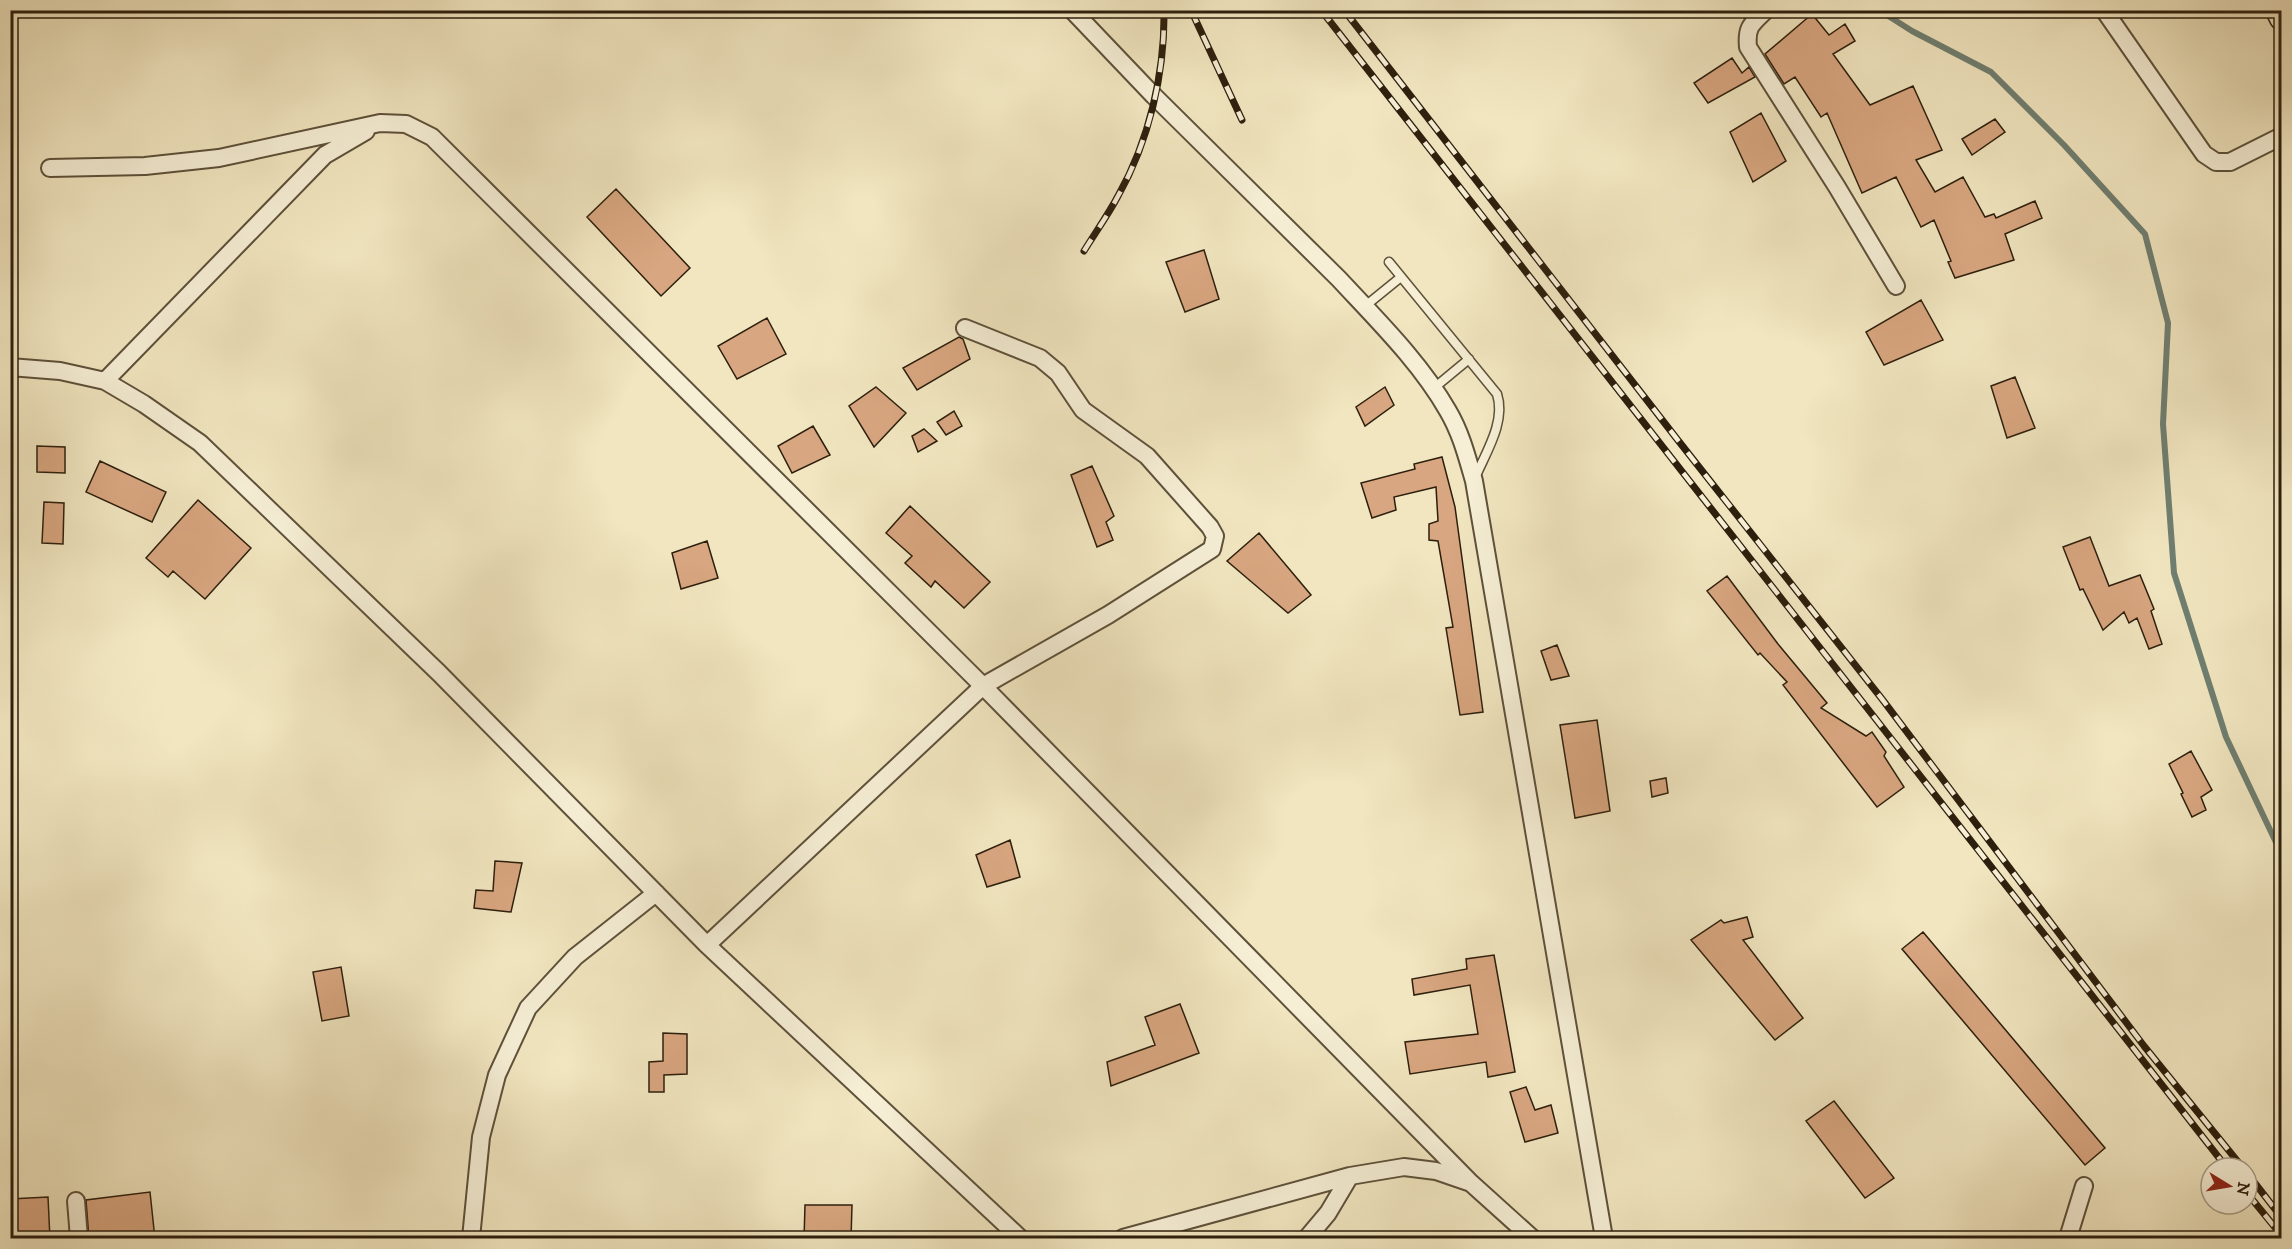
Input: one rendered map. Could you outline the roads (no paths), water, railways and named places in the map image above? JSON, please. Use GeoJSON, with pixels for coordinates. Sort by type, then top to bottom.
{"type":"FeatureCollection","features":[{"type":"Feature","properties":{"kind":"main road"},"geometry":{"type":"LineString","coordinates":[[2278,10],[2282,18]]}},
{"type":"Feature","properties":{"kind":"street"},"geometry":{"type":"LineString","coordinates":[[1072,10],[1154,96],[1339,279],[1434,388],[1449,412],[1462,441],[1474,481],[1604,1239]]}},
{"type":"Feature","properties":{"kind":"street"},"geometry":{"type":"LineString","coordinates":[[1766,10],[1749,27],[1748,47],[1837,187],[1896,286]]}},
{"type":"Feature","properties":{"kind":"street"},"geometry":{"type":"LineString","coordinates":[[2104,10],[2204,154],[2216,162],[2230,162],[2282,136]]}},
{"type":"Feature","properties":{"kind":"street"},"geometry":{"type":"LineString","coordinates":[[105,381],[325,155],[380,123]]}},
{"type":"Feature","properties":{"kind":"street"},"geometry":{"type":"LineString","coordinates":[[50,168],[145,166],[219,158],[380,123],[406,124],[432,137],[983,686],[1471,1183],[1532,1239]]}},
{"type":"Feature","properties":{"kind":"street"},"geometry":{"type":"LineString","coordinates":[[706,945],[983,686],[1108,615],[1212,549],[1215,536],[1210,527],[1159,468],[1147,456],[1083,410],[1058,373],[1040,358],[965,328]]}},
{"type":"Feature","properties":{"kind":"street"},"geometry":{"type":"LineString","coordinates":[[10,367],[60,370],[105,381],[144,404],[200,443],[440,673],[706,945],[1020,1239]]}},
{"type":"Feature","properties":{"kind":"street"},"geometry":{"type":"LineString","coordinates":[[471,1239],[484,1127],[497,1076],[528,1008],[575,957],[656,893]]}},
{"type":"Feature","properties":{"kind":"street"},"geometry":{"type":"LineString","coordinates":[[1123,1239],[1350,1176],[1404,1167],[1436,1171],[1471,1183]]}},
{"type":"Feature","properties":{"kind":"street"},"geometry":{"type":"LineString","coordinates":[[1307,1239],[1328,1213],[1350,1176]]}},
{"type":"Feature","properties":{"kind":"street"},"geometry":{"type":"LineString","coordinates":[[2067,1239],[2084,1186]]}},
{"type":"Feature","properties":{"kind":"street"},"geometry":{"type":"LineString","coordinates":[[76,1201],[79,1239]]}},
{"type":"Feature","properties":{"kind":"lane"},"geometry":{"type":"LineString","coordinates":[[1389,262],[1497,394],[1501,406],[1498,425],[1474,481]]}},
{"type":"Feature","properties":{"kind":"lane"},"geometry":{"type":"LineString","coordinates":[[1364,307],[1401,277]]}},
{"type":"Feature","properties":{"kind":"lane"},"geometry":{"type":"LineString","coordinates":[[1434,388],[1469,359]]}},
{"type":"Feature","properties":{"kind":"waterway"},"geometry":{"type":"LineString","coordinates":[[1879,10],[1912,31],[1991,72],[2064,145],[2145,234],[2168,323],[2163,424],[2174,573],[2226,737],[2282,855]]}},
{"type":"Feature","properties":{"kind":"railway"},"geometry":{"type":"LineString","coordinates":[[1084,251],[1129,175],[1146,130],[1162,58],[1164,10]]}},
{"type":"Feature","properties":{"kind":"railway"},"geometry":{"type":"LineString","coordinates":[[1191,10],[1242,120]]}},
{"type":"Feature","properties":{"kind":"railway"},"geometry":{"type":"LineString","coordinates":[[1321,10],[2218,1156]]}},
{"type":"Feature","properties":{"kind":"railway"},"geometry":{"type":"LineString","coordinates":[[1344,10],[1882,699],[2144,1046],[2233,1156]]}},
{"type":"Feature","properties":{"kind":"railway"},"geometry":{"type":"LineString","coordinates":[[2259,1188],[2282,1218]]}},
{"type":"Feature","properties":{"kind":"railway"},"geometry":{"type":"LineString","coordinates":[[2259,1208],[2282,1236]]}}]}
